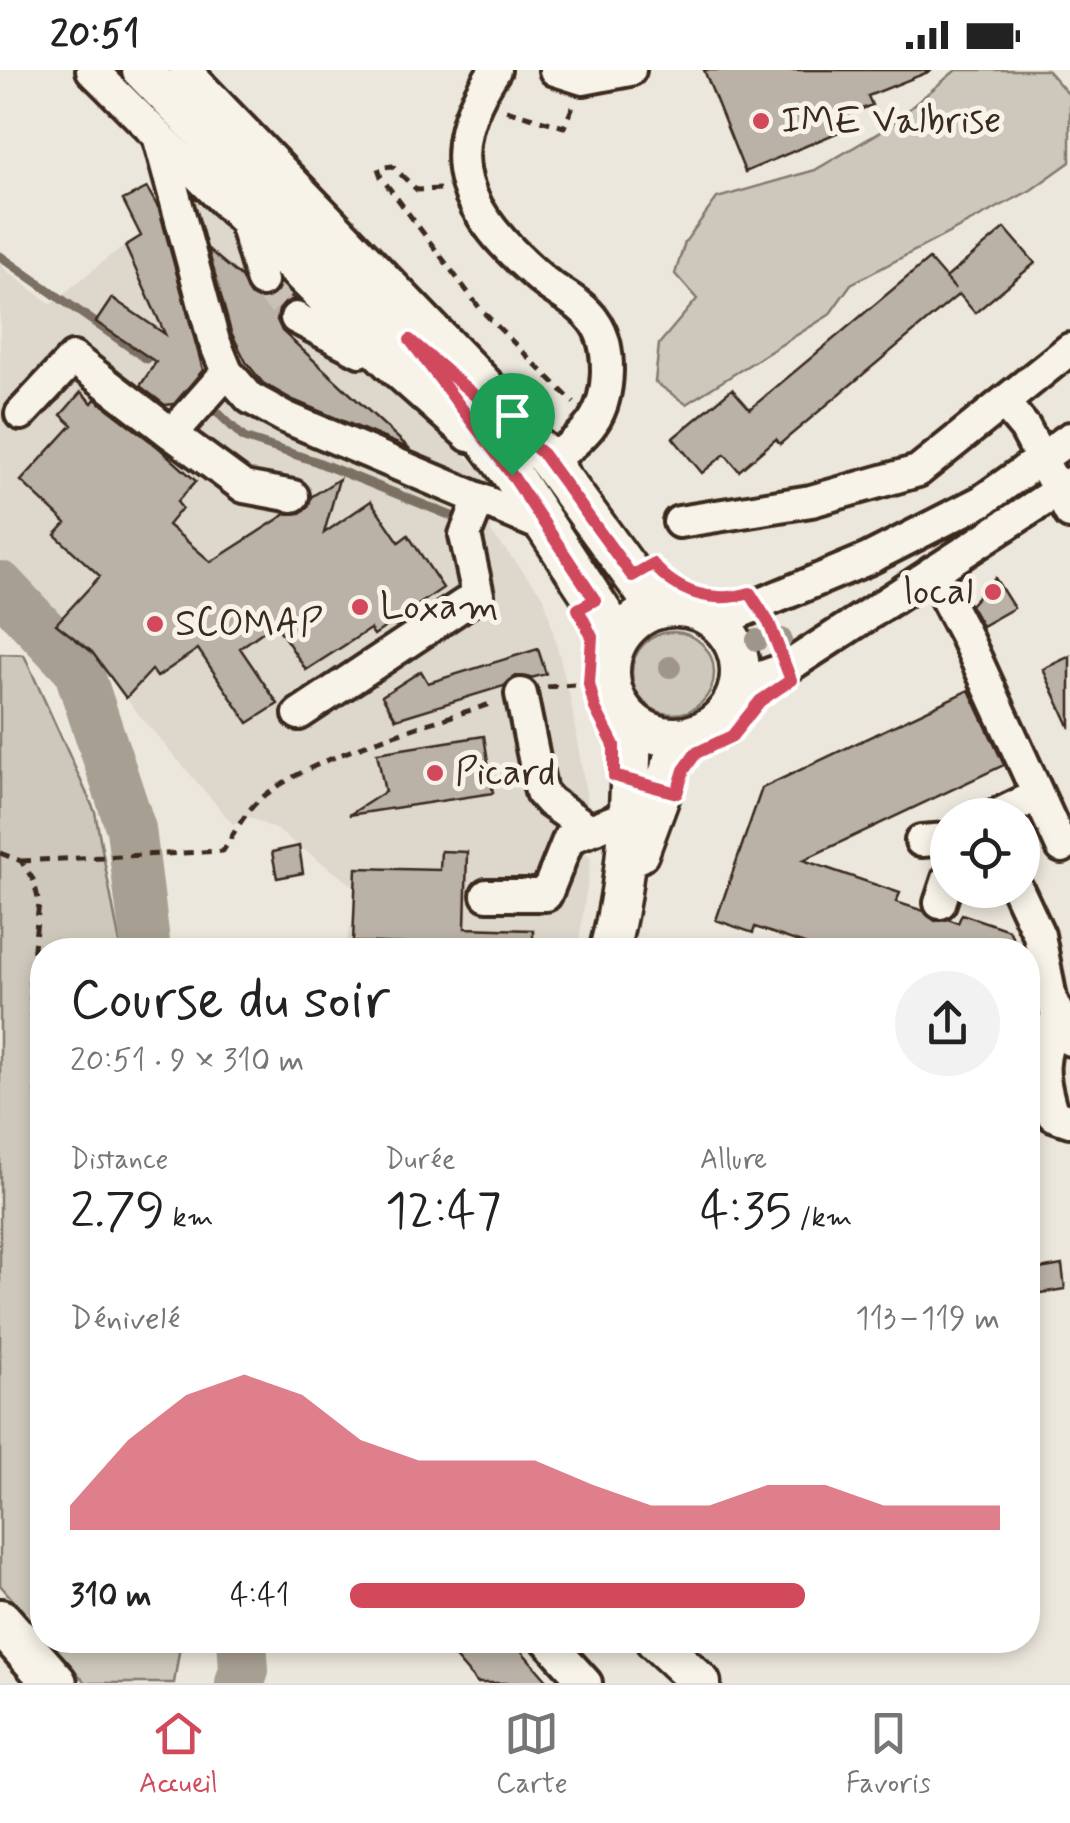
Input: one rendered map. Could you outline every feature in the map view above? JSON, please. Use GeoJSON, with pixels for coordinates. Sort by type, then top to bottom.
{"type":"FeatureCollection","features":[{"type":"Feature","properties":{"kind":"highway"},"geometry":{"type":"LineString","coordinates":[[0,1621],[54,1683]]}},
{"type":"Feature","properties":{"kind":"main road"},"geometry":{"type":"LineString","coordinates":[[142,70],[305,238],[400,353],[512,475],[619,638]]}},
{"type":"Feature","properties":{"kind":"main road"},"geometry":{"type":"LineString","coordinates":[[400,353],[546,458],[657,609]]}},
{"type":"Feature","properties":{"kind":"main road"},"geometry":{"type":"LineString","coordinates":[[689,608],[718,622],[736,650],[740,685],[734,701],[713,726],[682,738],[664,737],[632,722],[612,692],[612,654],[619,638],[635,620],[657,609],[689,608]]}},
{"type":"Feature","properties":{"kind":"main road"},"geometry":{"type":"LineString","coordinates":[[612,938],[640,794],[632,722]]}},
{"type":"Feature","properties":{"kind":"main road"},"geometry":{"type":"LineString","coordinates":[[640,794],[682,738]]}},
{"type":"Feature","properties":{"kind":"main road"},"geometry":{"type":"LineString","coordinates":[[669,1653],[702,1683]]}},
{"type":"Feature","properties":{"kind":"street"},"geometry":{"type":"LineString","coordinates":[[92,70],[245,224],[400,353]]}},
{"type":"Feature","properties":{"kind":"street"},"geometry":{"type":"LineString","coordinates":[[185,70],[511,408],[546,458],[585,434],[602,412],[607,348],[594,320],[541,278],[497,233],[474,206],[464,183],[464,132],[495,70]]}},
{"type":"Feature","properties":{"kind":"street"},"geometry":{"type":"LineString","coordinates":[[555,70],[583,79],[630,70]]}},
{"type":"Feature","properties":{"kind":"street"},"geometry":{"type":"LineString","coordinates":[[158,139],[213,338],[227,372],[250,398],[285,417],[546,527]]}},
{"type":"Feature","properties":{"kind":"street"},"geometry":{"type":"LineString","coordinates":[[245,224],[262,281]]}},
{"type":"Feature","properties":{"kind":"street"},"geometry":{"type":"LineString","coordinates":[[296,318],[400,353]]}},
{"type":"Feature","properties":{"kind":"street"},"geometry":{"type":"LineString","coordinates":[[679,522],[811,500],[918,471],[1070,349]]}},
{"type":"Feature","properties":{"kind":"street"},"geometry":{"type":"LineString","coordinates":[[20,414],[73,358],[244,487],[293,496]]}},
{"type":"Feature","properties":{"kind":"street"},"geometry":{"type":"LineString","coordinates":[[172,434],[227,372]]}},
{"type":"Feature","properties":{"kind":"street"},"geometry":{"type":"LineString","coordinates":[[1004,404],[1025,428],[1062,447]]}},
{"type":"Feature","properties":{"kind":"street"},"geometry":{"type":"LineString","coordinates":[[740,685],[786,668],[932,572],[1066,496],[1062,447]]}},
{"type":"Feature","properties":{"kind":"street"},"geometry":{"type":"LineString","coordinates":[[718,622],[868,560],[982,501],[1062,447]]}},
{"type":"Feature","properties":{"kind":"street"},"geometry":{"type":"LineString","coordinates":[[299,714],[478,595],[465,535],[479,500]]}},
{"type":"Feature","properties":{"kind":"street"},"geometry":{"type":"LineString","coordinates":[[868,560],[890,600]]}},
{"type":"Feature","properties":{"kind":"street"},"geometry":{"type":"LineString","coordinates":[[932,572],[965,634],[1062,847]]}},
{"type":"Feature","properties":{"kind":"street"},"geometry":{"type":"LineString","coordinates":[[521,694],[541,792],[590,830]]}},
{"type":"Feature","properties":{"kind":"street"},"geometry":{"type":"LineString","coordinates":[[486,895],[546,895],[569,838],[590,830],[640,794]]}},
{"type":"Feature","properties":{"kind":"street"},"geometry":{"type":"LineString","coordinates":[[1032,798],[1038,795]]}},
{"type":"Feature","properties":{"kind":"street"},"geometry":{"type":"LineString","coordinates":[[1026,908],[1039,938]]}},
{"type":"Feature","properties":{"kind":"street"},"geometry":{"type":"LineString","coordinates":[[1040,941],[1051,999],[1064,1027],[1042,1062],[1043,1083],[1054,1115],[1070,1120]]}},
{"type":"Feature","properties":{"kind":"street"},"geometry":{"type":"LineString","coordinates":[[559,1653],[586,1683]]}},
{"type":"Feature","properties":{"kind":"path"},"geometry":{"type":"LineString","coordinates":[[653,564],[668,582],[694,593],[720,598],[750,593],[769,623],[791,680],[760,701],[732,736],[696,753],[684,770],[677,793],[640,794],[614,776],[614,745],[595,708],[589,684],[592,637],[578,609],[595,600],[653,564]]}},
{"type":"Feature","properties":{"kind":"path"},"geometry":{"type":"LineString","coordinates":[[0,853],[21,862],[223,852],[253,806],[290,778],[385,739],[521,694],[541,688],[589,684]]}},
{"type":"Feature","properties":{"kind":"path"},"geometry":{"type":"LineString","coordinates":[[21,862],[34,881],[38,903],[35,938]]}},
{"type":"Feature","properties":{"kind":"shaded area"},"geometry":{"type":"Polygon","coordinates":[[[956,70],[1047,70],[1070,96],[1070,162],[1031,190],[851,284],[829,315],[686,404],[655,382],[659,344],[697,299],[675,274],[685,242],[717,198],[815,170],[885,129],[956,70]]]}},
{"type":"Feature","properties":{"kind":"shaded area"},"geometry":{"type":"Polygon","coordinates":[[[206,192],[494,484],[491,532],[544,597],[570,697],[589,812],[540,812],[591,858],[580,938],[348,938],[357,919],[357,894],[352,885],[277,830],[249,817],[233,824],[140,716],[92,652],[56,624],[0,564],[0,260],[4,269],[51,304],[110,256],[140,236],[144,241],[206,192]]]}},
{"type":"Feature","properties":{"kind":"shaded area"},"geometry":{"type":"Polygon","coordinates":[[[665,632],[681,632],[707,650],[714,673],[711,689],[702,702],[681,714],[665,714],[639,696],[632,681],[632,665],[650,639],[665,632]]]}},
{"type":"Feature","properties":{"kind":"shaded area"},"geometry":{"type":"Polygon","coordinates":[[[0,654],[24,655],[95,812],[119,938],[30,938],[30,1619],[0,1585],[0,654]]]}},
{"type":"Feature","properties":{"kind":"shaded area"},"geometry":{"type":"Polygon","coordinates":[[[59,1653],[179,1653],[174,1683],[86,1683],[59,1653]]]}},
{"type":"Feature","properties":{"kind":"building","name":"IME Valbrise"},"geometry":{"type":"Polygon","coordinates":[[[704,70],[931,71],[868,96],[872,105],[836,119],[841,131],[745,172],[704,70]]]}},
{"type":"Feature","properties":{"kind":"building"},"geometry":{"type":"Polygon","coordinates":[[[147,188],[159,209],[203,370],[174,404],[165,405],[140,386],[156,362],[96,322],[112,298],[165,334],[125,246],[141,236],[123,200],[147,188]]]}},
{"type":"Feature","properties":{"kind":"building"},"geometry":{"type":"Polygon","coordinates":[[[1005,228],[1035,263],[975,313],[959,294],[780,444],[776,439],[739,471],[725,454],[702,473],[673,438],[732,389],[750,409],[929,259],[955,289],[946,278],[1005,228]]]}},
{"type":"Feature","properties":{"kind":"building"},"geometry":{"type":"Polygon","coordinates":[[[208,249],[241,277],[250,295],[268,299],[280,286],[294,299],[279,310],[277,320],[282,331],[410,449],[293,400],[263,383],[246,362],[231,332],[208,249]]]}},
{"type":"Feature","properties":{"kind":"building"},"geometry":{"type":"Polygon","coordinates":[[[81,392],[158,447],[196,481],[177,502],[182,508],[168,525],[211,562],[286,514],[300,513],[308,507],[311,497],[339,479],[324,533],[371,501],[399,542],[408,535],[443,588],[374,635],[370,629],[306,670],[275,623],[240,648],[278,704],[248,723],[198,649],[157,677],[152,670],[126,698],[92,652],[56,624],[100,576],[55,535],[66,523],[21,481],[72,425],[61,415],[81,392]]]}},
{"type":"Feature","properties":{"kind":"building","name":"local"},"geometry":{"type":"Polygon","coordinates":[[[995,578],[1014,608],[982,626],[970,605],[995,578]]]}},
{"type":"Feature","properties":{"kind":"building"},"geometry":{"type":"Polygon","coordinates":[[[538,649],[546,674],[516,676],[504,686],[396,719],[382,696],[421,671],[428,683],[538,649]]]}},
{"type":"Feature","properties":{"kind":"building"},"geometry":{"type":"Polygon","coordinates":[[[1070,656],[1070,728],[1043,669],[1070,656]]]}},
{"type":"Feature","properties":{"kind":"building"},"geometry":{"type":"Polygon","coordinates":[[[969,690],[1004,765],[803,860],[900,893],[896,902],[924,911],[935,921],[948,919],[958,923],[962,914],[1009,930],[1013,938],[787,938],[755,927],[753,933],[716,920],[762,788],[969,690]]]}},
{"type":"Feature","properties":{"kind":"building","name":"Picard"},"geometry":{"type":"Polygon","coordinates":[[[484,736],[493,793],[349,815],[385,792],[377,753],[484,736]]]}},
{"type":"Feature","properties":{"kind":"building"},"geometry":{"type":"Polygon","coordinates":[[[299,846],[303,873],[277,878],[272,852],[299,846]]]}},
{"type":"Feature","properties":{"kind":"building"},"geometry":{"type":"Polygon","coordinates":[[[441,851],[467,852],[465,928],[533,930],[533,938],[353,938],[356,868],[440,870],[441,851]]]}},
{"type":"Feature","properties":{"kind":"building"},"geometry":{"type":"Polygon","coordinates":[[[1062,1265],[1065,1289],[1040,1293],[1040,1269],[1062,1265]]]}},
{"type":"Feature","properties":{"kind":"building"},"geometry":{"type":"Polygon","coordinates":[[[451,1653],[523,1653],[549,1683],[477,1683],[451,1653]]]}},
{"type":"Feature","properties":{"kind":"waterway"},"geometry":{"type":"LineString","coordinates":[[0,256],[147,359]]}},
{"type":"Feature","properties":{"kind":"waterway"},"geometry":{"type":"LineString","coordinates":[[213,408],[244,438],[315,461],[459,519]]}},
{"type":"Feature","properties":{"kind":"waterway"},"geometry":{"type":"LineString","coordinates":[[0,586],[78,669],[131,829],[145,938]]}},
{"type":"Feature","properties":{"kind":"waterway"},"geometry":{"type":"LineString","coordinates":[[240,1683],[243,1653]]}},
{"type":"Feature","properties":{"kind":"tunnel"},"geometry":{"type":"LineString","coordinates":[[262,281],[296,318]]}},
{"type":"Feature","properties":{"kind":"place","name":"IME Valbrise"},"geometry":{"type":"Point","coordinates":[761,121]}},
{"type":"Feature","properties":{"kind":"place","name":"local"},"geometry":{"type":"Point","coordinates":[993,592]}},
{"type":"Feature","properties":{"kind":"place","name":"Loxam"},"geometry":{"type":"Point","coordinates":[360,607]}},
{"type":"Feature","properties":{"kind":"place","name":"SCOMAP"},"geometry":{"type":"Point","coordinates":[155,624]}},
{"type":"Feature","properties":{"kind":"place","name":"Picard"},"geometry":{"type":"Point","coordinates":[435,773]}},
{"type":"Feature","properties":{"kind":"route"},"geometry":{"type":"LineString","coordinates":[[410,340],[543,454],[632,576],[653,564],[668,582],[694,593],[736,598],[750,593],[769,623],[791,680],[760,701],[732,736],[696,753],[684,770],[677,793],[614,776],[614,745],[595,708],[589,684],[592,637],[578,609],[595,600],[512,475],[410,340]]}}]}
